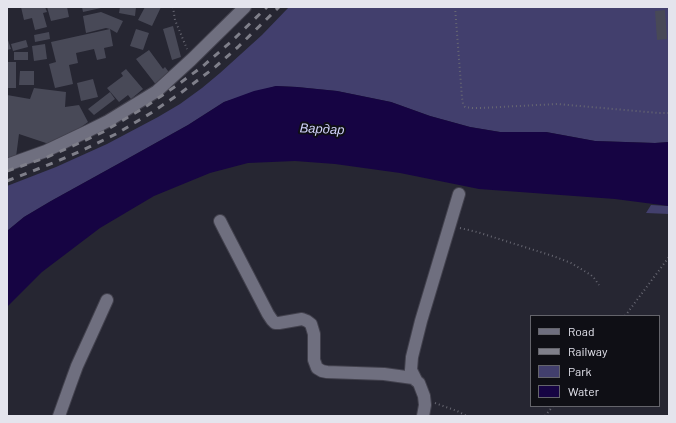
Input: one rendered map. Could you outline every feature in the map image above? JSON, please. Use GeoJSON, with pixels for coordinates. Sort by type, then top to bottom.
{"type":"FeatureCollection","features":[{"type":"Feature","properties":{"kind":"street"},"geometry":{"type":"LineString","coordinates":[[7,165],[64,143],[108,121],[157,91],[245,7]]}},
{"type":"Feature","properties":{"kind":"street"},"geometry":{"type":"LineString","coordinates":[[423,416],[425,400],[421,386],[411,370],[412,357],[458,194]]}},
{"type":"Feature","properties":{"kind":"street"},"geometry":{"type":"LineString","coordinates":[[220,221],[272,320],[279,324],[302,319],[311,324],[314,334],[314,360],[315,365],[319,370],[327,372],[392,374],[410,377],[416,380]]}},
{"type":"Feature","properties":{"kind":"street"},"geometry":{"type":"LineString","coordinates":[[59,416],[77,366],[92,331],[108,300]]}},
{"type":"Feature","properties":{"kind":"path"},"geometry":{"type":"LineString","coordinates":[[173,7],[175,20],[191,60]]}},
{"type":"Feature","properties":{"kind":"path"},"geometry":{"type":"LineString","coordinates":[[455,7],[462,98],[466,107],[481,108],[556,104],[659,113],[669,112]]}},
{"type":"Feature","properties":{"kind":"path"},"geometry":{"type":"LineString","coordinates":[[449,227],[458,227],[478,232],[553,256],[586,271],[599,285]]}},
{"type":"Feature","properties":{"kind":"path"},"geometry":{"type":"LineString","coordinates":[[626,315],[669,257]]}},
{"type":"Feature","properties":{"kind":"path"},"geometry":{"type":"LineString","coordinates":[[425,400],[446,406],[467,416]]}},
{"type":"Feature","properties":{"kind":"path"},"geometry":{"type":"LineString","coordinates":[[545,416],[552,407]]}},
{"type":"Feature","properties":{"kind":"green space"},"geometry":{"type":"Polygon","coordinates":[[[289,7],[669,7],[669,142],[595,141],[546,132],[500,132],[470,127],[430,116],[391,102],[337,91],[276,86],[224,102],[188,125],[24,217],[7,231],[7,186],[56,167],[107,144],[180,104],[220,73],[262,35],[289,7]]]}},
{"type":"Feature","properties":{"kind":"green space"},"geometry":{"type":"Polygon","coordinates":[[[651,205],[669,206],[669,214],[646,213],[651,205]]]}},
{"type":"Feature","properties":{"kind":"water","name":"Вардар"},"geometry":{"type":"Polygon","coordinates":[[[276,86],[337,91],[391,102],[430,116],[470,127],[500,132],[546,132],[595,141],[669,142],[669,206],[615,199],[479,189],[400,173],[335,164],[295,161],[248,163],[210,173],[154,196],[100,228],[42,272],[7,307],[7,231],[24,217],[188,125],[224,102],[254,91],[276,86]]]}},
{"type":"Feature","properties":{"kind":"building"},"geometry":{"type":"Polygon","coordinates":[[[21,7],[45,7],[47,12],[43,13],[47,27],[35,30],[32,18],[24,20],[21,7]]]}},
{"type":"Feature","properties":{"kind":"building"},"geometry":{"type":"Polygon","coordinates":[[[47,7],[67,7],[69,17],[51,21],[47,7]]]}},
{"type":"Feature","properties":{"kind":"building"},"geometry":{"type":"Polygon","coordinates":[[[82,7],[101,7],[101,8],[83,12],[82,7]]]}},
{"type":"Feature","properties":{"kind":"building"},"geometry":{"type":"Polygon","coordinates":[[[120,7],[136,7],[135,16],[119,13],[120,7]]]}},
{"type":"Feature","properties":{"kind":"building"},"geometry":{"type":"Polygon","coordinates":[[[145,7],[161,7],[152,26],[138,20],[145,7]]]}},
{"type":"Feature","properties":{"kind":"building"},"geometry":{"type":"Polygon","coordinates":[[[665,10],[667,39],[657,40],[655,11],[665,10]]]}},
{"type":"Feature","properties":{"kind":"building"},"geometry":{"type":"Polygon","coordinates":[[[101,12],[123,21],[117,33],[106,28],[86,33],[83,16],[101,12]]]}},
{"type":"Feature","properties":{"kind":"building"},"geometry":{"type":"Polygon","coordinates":[[[173,26],[181,57],[172,60],[163,29],[173,26]]]}},
{"type":"Feature","properties":{"kind":"building"},"geometry":{"type":"Polygon","coordinates":[[[110,29],[113,46],[104,48],[106,58],[97,60],[94,49],[76,53],[78,63],[69,65],[73,84],[55,88],[49,64],[56,62],[51,42],[110,29]]]}},
{"type":"Feature","properties":{"kind":"building"},"geometry":{"type":"Polygon","coordinates":[[[136,29],[149,33],[143,50],[130,46],[136,29]]]}},
{"type":"Feature","properties":{"kind":"building"},"geometry":{"type":"Polygon","coordinates":[[[49,32],[50,39],[35,42],[34,35],[49,32]]]}},
{"type":"Feature","properties":{"kind":"building"},"geometry":{"type":"Polygon","coordinates":[[[7,37],[11,49],[7,50],[7,37]]]}},
{"type":"Feature","properties":{"kind":"building"},"geometry":{"type":"Polygon","coordinates":[[[26,40],[28,47],[13,51],[11,44],[26,40]]]}},
{"type":"Feature","properties":{"kind":"building"},"geometry":{"type":"Polygon","coordinates":[[[45,44],[47,59],[34,61],[32,46],[45,44]]]}},
{"type":"Feature","properties":{"kind":"building"},"geometry":{"type":"Polygon","coordinates":[[[149,50],[163,69],[165,67],[171,75],[157,86],[136,59],[149,50]]]}},
{"type":"Feature","properties":{"kind":"building"},"geometry":{"type":"Polygon","coordinates":[[[14,52],[28,52],[28,60],[14,60],[14,52]]]}},
{"type":"Feature","properties":{"kind":"building"},"geometry":{"type":"Polygon","coordinates":[[[7,62],[16,62],[16,88],[7,88],[7,62]]]}},
{"type":"Feature","properties":{"kind":"building"},"geometry":{"type":"Polygon","coordinates":[[[126,69],[143,89],[131,99],[128,95],[119,102],[107,88],[123,76],[121,73],[126,69]]]}},
{"type":"Feature","properties":{"kind":"building"},"geometry":{"type":"Polygon","coordinates":[[[20,71],[34,71],[34,85],[19,85],[20,71]]]}},
{"type":"Feature","properties":{"kind":"building"},"geometry":{"type":"Polygon","coordinates":[[[93,79],[98,97],[81,101],[77,83],[93,79]]]}},
{"type":"Feature","properties":{"kind":"building"},"geometry":{"type":"Polygon","coordinates":[[[34,88],[66,92],[65,107],[79,105],[88,122],[69,136],[49,144],[19,134],[16,157],[7,161],[7,95],[30,99],[34,88]]]}},
{"type":"Feature","properties":{"kind":"building"},"geometry":{"type":"Polygon","coordinates":[[[110,92],[115,99],[94,115],[88,109],[110,92]]]}},
{"type":"Feature","properties":{"kind":"railway"},"geometry":{"type":"LineString","coordinates":[[7,171],[45,158],[103,132],[145,107],[203,66],[232,41],[267,7]]}},
{"type":"Feature","properties":{"kind":"railway"},"geometry":{"type":"LineString","coordinates":[[7,181],[83,150],[116,134],[151,113],[214,68],[279,7]]}}]}
